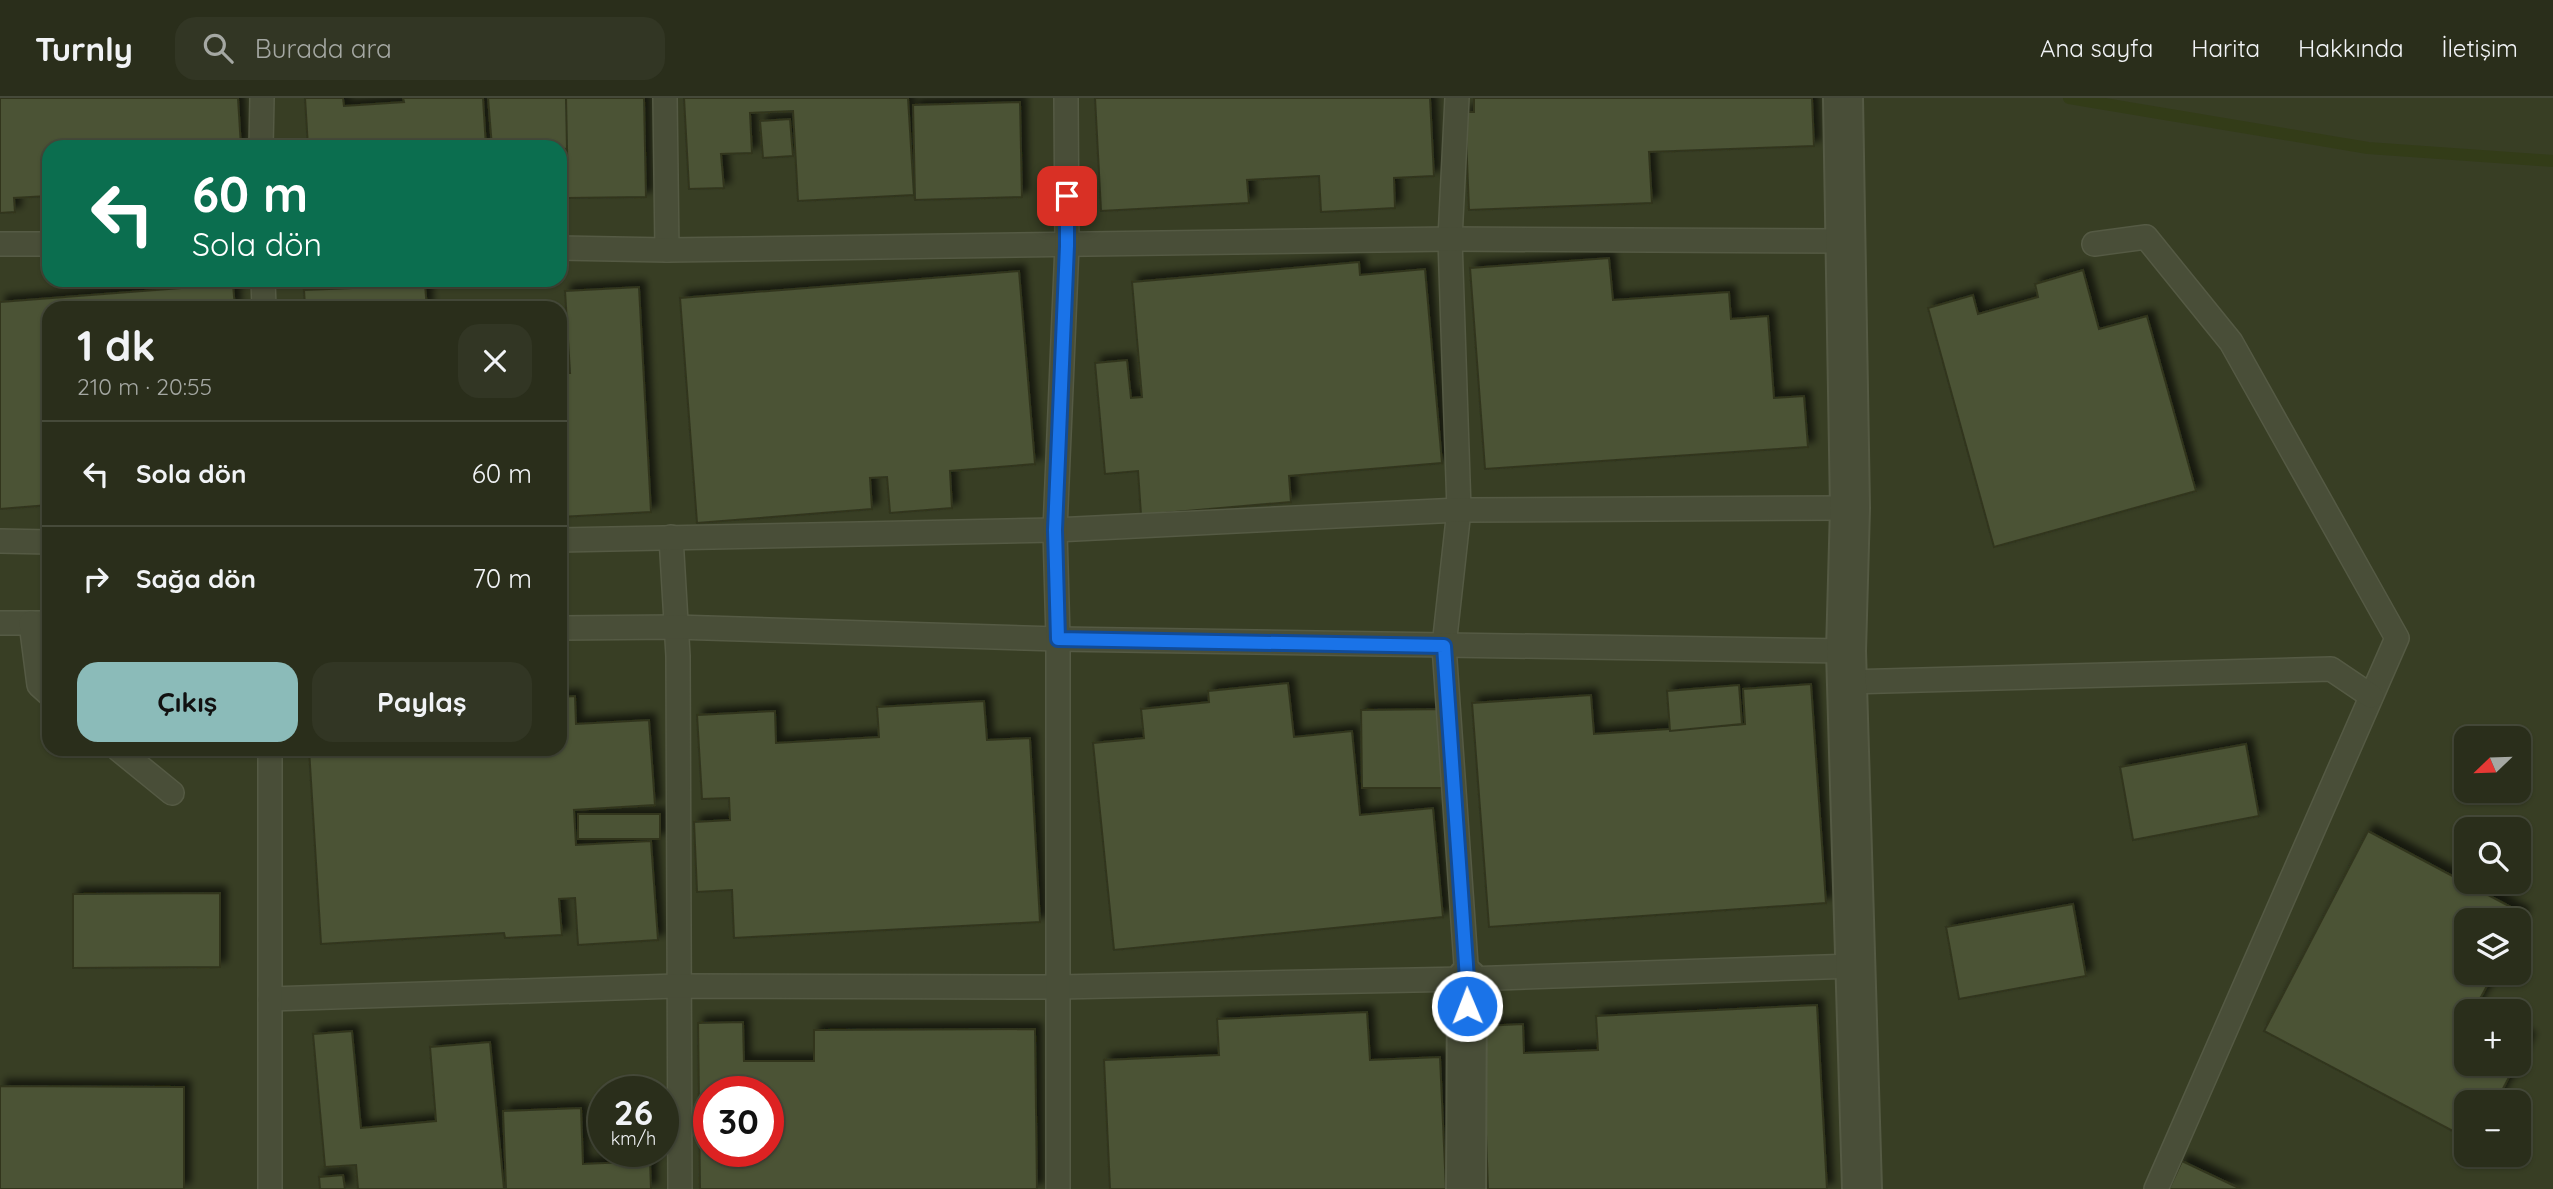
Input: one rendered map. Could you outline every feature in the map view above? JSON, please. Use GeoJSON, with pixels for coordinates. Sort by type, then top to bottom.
{"type":"FeatureCollection","features":[{"type":"Feature","properties":{"kind":"street"},"geometry":{"type":"LineString","coordinates":[[1843,98],[1850,508],[1847,666],[1862,1189]]}},
{"type":"Feature","properties":{"kind":"street"},"geometry":{"type":"LineString","coordinates":[[1466,1189],[1467,979]]}},
{"type":"Feature","properties":{"kind":"lane"},"geometry":{"type":"LineString","coordinates":[[261,140],[262,98]]}},
{"type":"Feature","properties":{"kind":"lane"},"geometry":{"type":"LineString","coordinates":[[665,98],[667,250]]}},
{"type":"Feature","properties":{"kind":"lane"},"geometry":{"type":"LineString","coordinates":[[1058,1189],[1058,639],[1055,530],[1067,246],[1066,98]]}},
{"type":"Feature","properties":{"kind":"lane"},"geometry":{"type":"LineString","coordinates":[[1457,98],[1450,239],[1459,510],[1444,646],[1467,979]]}},
{"type":"Feature","properties":{"kind":"lane"},"geometry":{"type":"LineString","coordinates":[[2094,244],[2146,237],[2231,342],[2397,638],[2156,1189]]}},
{"type":"Feature","properties":{"kind":"lane"},"geometry":{"type":"LineString","coordinates":[[567,248],[667,250],[1067,246],[1450,239],[1845,241]]}},
{"type":"Feature","properties":{"kind":"lane"},"geometry":{"type":"LineString","coordinates":[[0,244],[42,244]]}},
{"type":"Feature","properties":{"kind":"lane"},"geometry":{"type":"LineString","coordinates":[[567,540],[1055,530],[1459,510],[1850,508]]}},
{"type":"Feature","properties":{"kind":"lane"},"geometry":{"type":"LineString","coordinates":[[671,537],[678,656],[677,986],[680,1189]]}},
{"type":"Feature","properties":{"kind":"lane"},"geometry":{"type":"LineString","coordinates":[[0,541],[42,542]]}},
{"type":"Feature","properties":{"kind":"lane"},"geometry":{"type":"LineString","coordinates":[[0,623],[40,623],[39,685],[42,688]]}},
{"type":"Feature","properties":{"kind":"lane"},"geometry":{"type":"LineString","coordinates":[[567,628],[675,627],[1058,639],[1444,646],[1847,666],[2332,669],[2371,695]]}},
{"type":"Feature","properties":{"kind":"lane"},"geometry":{"type":"LineString","coordinates":[[127,756],[173,793]]}},
{"type":"Feature","properties":{"kind":"lane"},"geometry":{"type":"LineString","coordinates":[[270,756],[270,1189]]}},
{"type":"Feature","properties":{"kind":"lane"},"geometry":{"type":"LineString","coordinates":[[270,999],[677,986],[1058,987],[1467,979],[1855,966]]}},
{"type":"Feature","properties":{"kind":"building"},"geometry":{"type":"Polygon","coordinates":[[[0,98],[238,98],[241,140],[42,140],[42,196],[14,198],[15,212],[0,213],[0,98]]]}},
{"type":"Feature","properties":{"kind":"building"},"geometry":{"type":"Polygon","coordinates":[[[305,98],[343,98],[344,106],[404,102],[403,98],[483,98],[486,140],[308,140],[305,98]]]}},
{"type":"Feature","properties":{"kind":"building"},"geometry":{"type":"Polygon","coordinates":[[[488,98],[566,98],[570,149],[567,149],[567,140],[491,140],[488,98]]]}},
{"type":"Feature","properties":{"kind":"building"},"geometry":{"type":"Polygon","coordinates":[[[566,98],[644,98],[646,197],[568,198],[566,98]]]}},
{"type":"Feature","properties":{"kind":"building"},"geometry":{"type":"Polygon","coordinates":[[[684,98],[908,98],[914,195],[798,201],[793,111],[750,113],[752,153],[721,154],[724,188],[689,189],[684,98]]]}},
{"type":"Feature","properties":{"kind":"building"},"geometry":{"type":"Polygon","coordinates":[[[1095,98],[1430,98],[1434,176],[1394,178],[1395,208],[1321,212],[1319,176],[1247,180],[1249,203],[1101,211],[1095,98]]]}},
{"type":"Feature","properties":{"kind":"building"},"geometry":{"type":"Polygon","coordinates":[[[1474,98],[1812,98],[1814,146],[1649,152],[1652,203],[1469,210],[1465,112],[1474,112],[1474,98]]]}},
{"type":"Feature","properties":{"kind":"building"},"geometry":{"type":"Polygon","coordinates":[[[1020,102],[1022,197],[915,200],[913,105],[1020,102]]]}},
{"type":"Feature","properties":{"kind":"building"},"geometry":{"type":"Polygon","coordinates":[[[790,119],[793,156],[763,158],[760,121],[790,119]]]}},
{"type":"Feature","properties":{"kind":"building"},"geometry":{"type":"Polygon","coordinates":[[[1609,258],[1613,300],[1729,292],[1731,319],[1768,316],[1774,398],[1804,396],[1808,447],[1485,469],[1470,268],[1609,258]]]}},
{"type":"Feature","properties":{"kind":"building"},"geometry":{"type":"Polygon","coordinates":[[[1359,262],[1360,275],[1425,269],[1442,463],[1289,476],[1291,502],[1141,515],[1138,471],[1105,474],[1095,363],[1127,360],[1131,398],[1142,397],[1132,282],[1359,262]]]}},
{"type":"Feature","properties":{"kind":"building"},"geometry":{"type":"Polygon","coordinates":[[[2083,270],[2099,329],[2147,316],[2196,491],[1994,547],[1928,308],[1973,295],[1978,314],[2038,297],[2035,284],[2083,270]]]}},
{"type":"Feature","properties":{"kind":"building"},"geometry":{"type":"Polygon","coordinates":[[[1019,271],[1035,464],[950,471],[952,508],[890,513],[887,477],[870,478],[872,509],[697,523],[680,298],[1019,271]]]}},
{"type":"Feature","properties":{"kind":"building"},"geometry":{"type":"Polygon","coordinates":[[[194,287],[233,287],[234,301],[42,301],[42,506],[0,509],[0,302],[194,287]]]}},
{"type":"Feature","properties":{"kind":"building"},"geometry":{"type":"Polygon","coordinates":[[[425,287],[426,301],[305,301],[304,290],[425,287]]]}},
{"type":"Feature","properties":{"kind":"building"},"geometry":{"type":"Polygon","coordinates":[[[639,287],[651,512],[567,517],[567,373],[570,373],[565,291],[639,287]]]}},
{"type":"Feature","properties":{"kind":"building"},"geometry":{"type":"Polygon","coordinates":[[[1288,683],[1294,737],[1352,731],[1360,815],[1433,808],[1443,917],[1114,950],[1093,743],[1144,738],[1141,709],[1209,702],[1208,691],[1288,683]]]}},
{"type":"Feature","properties":{"kind":"building"},"geometry":{"type":"Polygon","coordinates":[[[1811,684],[1826,903],[1489,927],[1472,703],[1591,695],[1594,734],[1745,724],[1743,689],[1811,684]]]}},
{"type":"Feature","properties":{"kind":"building"},"geometry":{"type":"Polygon","coordinates":[[[1739,685],[1742,724],[1670,731],[1667,691],[1739,685]]]}},
{"type":"Feature","properties":{"kind":"building"},"geometry":{"type":"Polygon","coordinates":[[[575,696],[576,724],[649,720],[655,805],[574,810],[576,845],[651,841],[658,940],[578,945],[575,898],[559,899],[562,935],[505,938],[504,933],[321,944],[309,756],[567,756],[567,697],[575,696]]]}},
{"type":"Feature","properties":{"kind":"building"},"geometry":{"type":"Polygon","coordinates":[[[984,701],[987,740],[1030,738],[1040,922],[734,938],[732,890],[697,892],[694,822],[730,820],[729,798],[702,799],[697,715],[775,711],[776,743],[879,737],[877,707],[984,701]]]}},
{"type":"Feature","properties":{"kind":"building"},"geometry":{"type":"Polygon","coordinates":[[[1449,709],[1442,764],[1442,788],[1362,788],[1361,710],[1449,709]]]}},
{"type":"Feature","properties":{"kind":"building"},"geometry":{"type":"Polygon","coordinates":[[[2246,744],[2259,816],[2133,840],[2120,767],[2246,744]]]}},
{"type":"Feature","properties":{"kind":"building"},"geometry":{"type":"Polygon","coordinates":[[[578,814],[660,814],[660,839],[578,839],[578,814]]]}},
{"type":"Feature","properties":{"kind":"building"},"geometry":{"type":"Polygon","coordinates":[[[2368,831],[2454,877],[2454,894],[2486,894],[2513,908],[2454,908],[2454,985],[2488,985],[2480,999],[2454,999],[2454,1076],[2510,1076],[2502,1090],[2454,1090],[2454,1132],[2264,1031],[2368,831]]]}},
{"type":"Feature","properties":{"kind":"building"},"geometry":{"type":"Polygon","coordinates":[[[220,893],[220,967],[73,968],[73,894],[220,893]]]}},
{"type":"Feature","properties":{"kind":"building"},"geometry":{"type":"Polygon","coordinates":[[[2073,904],[2086,976],[1959,999],[1946,927],[2073,904]]]}},
{"type":"Feature","properties":{"kind":"building"},"geometry":{"type":"Polygon","coordinates":[[[1817,1005],[1827,1189],[1488,1189],[1482,1026],[1523,1024],[1524,1053],[1598,1050],[1596,1016],[1817,1005]]]}},
{"type":"Feature","properties":{"kind":"building"},"geometry":{"type":"Polygon","coordinates":[[[1367,1012],[1370,1060],[1440,1057],[1446,1189],[1110,1189],[1104,1060],[1219,1055],[1217,1019],[1367,1012]]]}},
{"type":"Feature","properties":{"kind":"building"},"geometry":{"type":"Polygon","coordinates":[[[743,1022],[744,1061],[814,1061],[814,1030],[1035,1029],[1037,1189],[700,1189],[700,1167],[784,1167],[784,1076],[699,1076],[698,1023],[743,1022]]]}},
{"type":"Feature","properties":{"kind":"building"},"geometry":{"type":"Polygon","coordinates":[[[352,1031],[361,1128],[436,1121],[430,1047],[490,1042],[504,1189],[358,1189],[356,1165],[325,1167],[313,1034],[352,1031]]]}},
{"type":"Feature","properties":{"kind":"building"},"geometry":{"type":"Polygon","coordinates":[[[0,1086],[184,1087],[184,1189],[0,1189],[0,1086]]]}},
{"type":"Feature","properties":{"kind":"building"},"geometry":{"type":"Polygon","coordinates":[[[581,1108],[583,1164],[588,1164],[588,1167],[650,1167],[651,1189],[506,1189],[503,1111],[581,1108]]]}},
{"type":"Feature","properties":{"kind":"building"},"geometry":{"type":"Polygon","coordinates":[[[2182,1161],[2241,1189],[2169,1189],[2182,1161]]]}},
{"type":"Feature","properties":{"kind":"building"},"geometry":{"type":"Polygon","coordinates":[[[343,1175],[345,1189],[320,1189],[319,1177],[343,1175]]]}},
{"type":"Feature","properties":{"kind":"waterway"},"geometry":{"type":"LineString","coordinates":[[2069,98],[2368,148],[2553,161]]}},
{"type":"Feature","properties":{"kind":"route"},"geometry":{"type":"LineString","coordinates":[[1067,196],[1055,530],[1058,639],[1444,646],[1467,1006]]}}]}
